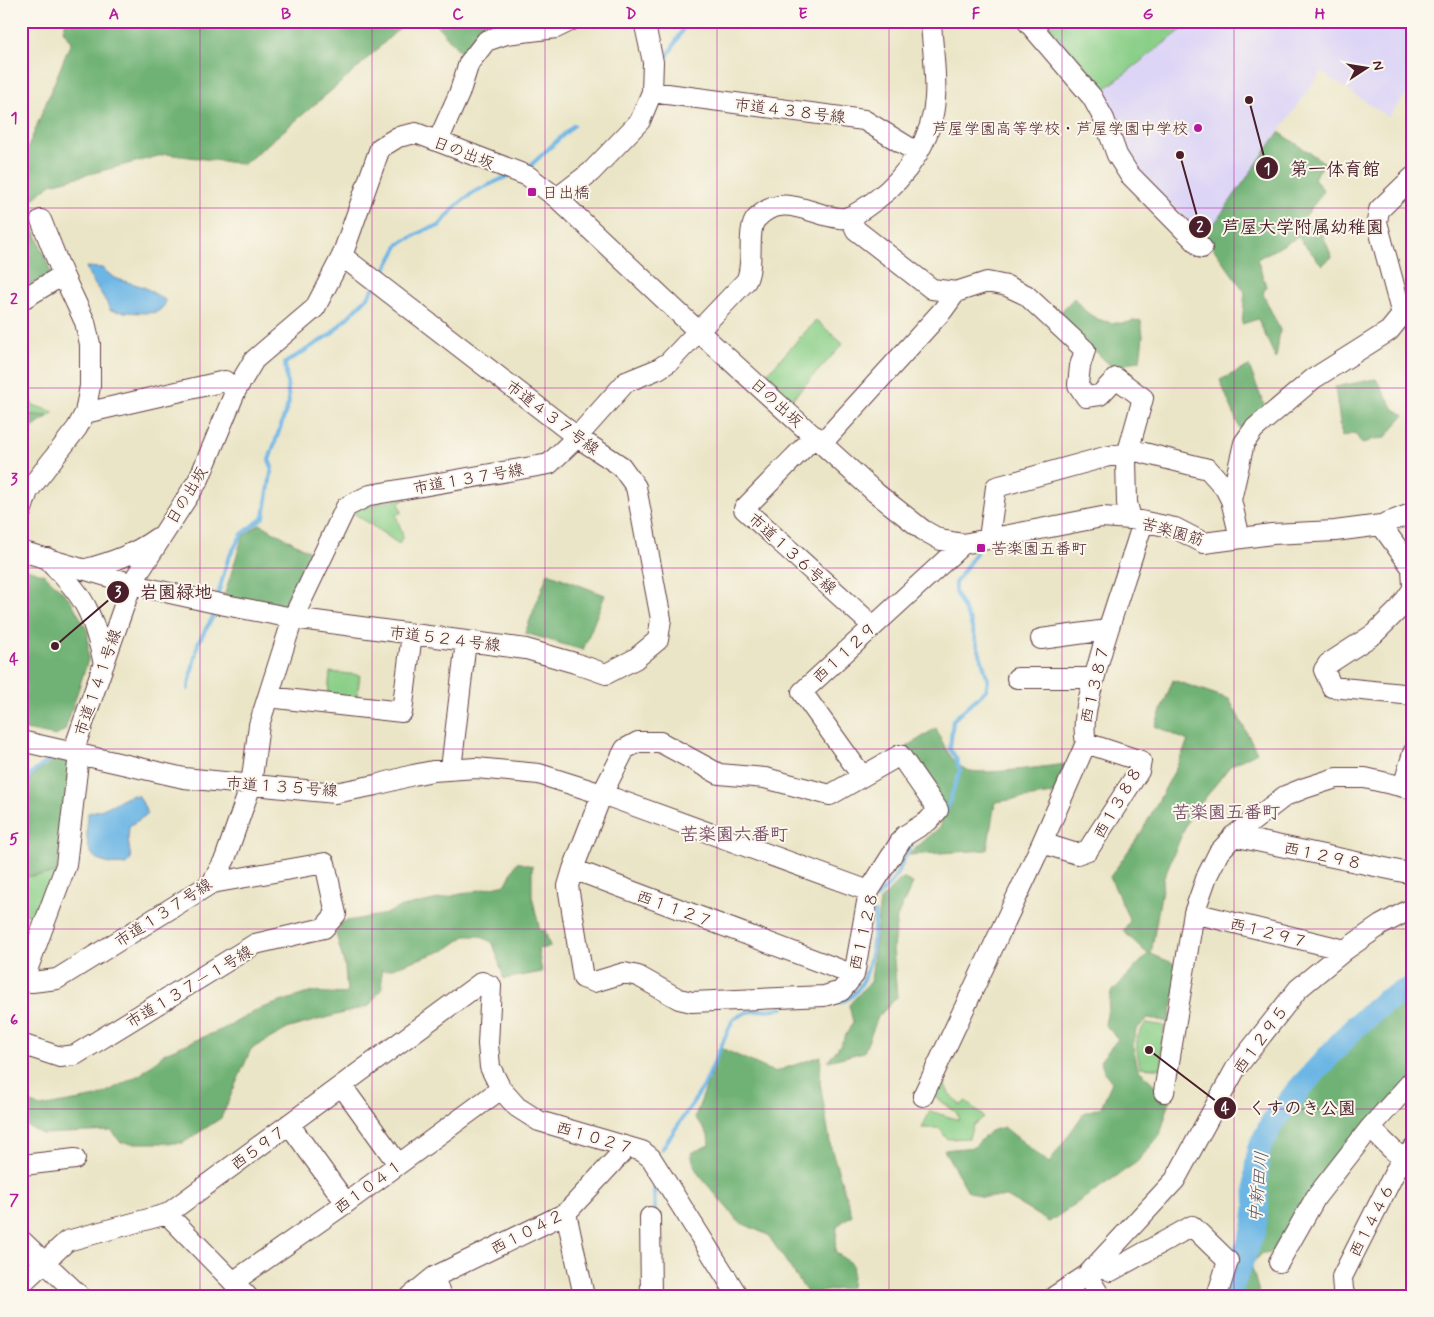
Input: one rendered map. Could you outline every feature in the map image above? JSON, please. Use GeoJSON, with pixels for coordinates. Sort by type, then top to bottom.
{"type":"FeatureCollection","features":[{"type":"Feature","properties":{"kind":"street"},"geometry":{"type":"LineString","coordinates":[[438,141],[459,94],[469,63],[486,41],[506,34],[556,28],[570,21]]}},
{"type":"Feature","properties":{"kind":"street"},"geometry":{"type":"LineString","coordinates":[[557,198],[591,172],[640,121],[652,92],[653,62],[644,21]]}},
{"type":"Feature","properties":{"kind":"street"},"geometry":{"type":"LineString","coordinates":[[931,21],[936,98],[930,127],[918,153],[886,192],[850,217],[856,230],[932,288],[956,292],[987,282],[1007,286],[1026,295],[1085,350],[1080,366],[1078,385],[1086,397],[1100,395],[1116,378],[1143,398],[1126,459],[1127,503],[1137,520]]}},
{"type":"Feature","properties":{"kind":"street"},"geometry":{"type":"LineString","coordinates":[[1027,21],[1092,97],[1104,120],[1117,155],[1129,174],[1202,248]]}},
{"type":"Feature","properties":{"kind":"street","name":"市道４３８号線"},"geometry":{"type":"LineString","coordinates":[[652,92],[864,120],[918,153]]}},
{"type":"Feature","properties":{"kind":"street","name":"日の出坂"},"geometry":{"type":"LineString","coordinates":[[132,583],[162,534],[199,480],[236,390],[254,360],[314,308],[342,256],[380,148],[398,137],[416,133],[519,173],[557,198],[699,332],[876,493],[922,530],[941,540],[963,544]]}},
{"type":"Feature","properties":{"kind":"street"},"geometry":{"type":"LineString","coordinates":[[1231,500],[1244,443],[1254,429],[1314,379],[1389,330],[1408,314],[1376,222],[1379,210],[1413,177]]}},
{"type":"Feature","properties":{"kind":"street","name":"市道１３７号線"},"geometry":{"type":"LineString","coordinates":[[22,981],[32,982],[57,979],[212,883],[225,859],[251,785],[259,725],[293,618],[346,507],[370,495],[549,464],[577,437],[626,382],[658,369],[669,362],[746,281],[751,264],[752,228],[755,220],[765,211],[786,205],[840,218],[850,217]]}},
{"type":"Feature","properties":{"kind":"street"},"geometry":{"type":"LineString","coordinates":[[21,512],[28,491],[77,428],[85,413],[90,386],[90,344],[85,322],[63,275],[41,220]]}},
{"type":"Feature","properties":{"kind":"street","name":"市道４３７号線"},"geometry":{"type":"LineString","coordinates":[[342,256],[577,437],[621,466],[636,487],[661,619],[658,640]]}},
{"type":"Feature","properties":{"kind":"street"},"geometry":{"type":"LineString","coordinates":[[21,300],[63,275]]}},
{"type":"Feature","properties":{"kind":"street","name":"市道１３６号線"},"geometry":{"type":"LineString","coordinates":[[873,626],[744,509],[819,440],[943,310],[956,292]]}},
{"type":"Feature","properties":{"kind":"street"},"geometry":{"type":"LineString","coordinates":[[85,413],[225,381],[236,390]]}},
{"type":"Feature","properties":{"kind":"street"},"geometry":{"type":"LineString","coordinates":[[989,538],[996,487],[1128,451],[1208,469],[1225,488],[1231,500],[1240,538]]}},
{"type":"Feature","properties":{"kind":"street","name":"苦楽園筋"},"geometry":{"type":"LineString","coordinates":[[963,544],[1102,517],[1137,520],[1175,528],[1204,543],[1272,534],[1335,531],[1381,525],[1413,513]]}},
{"type":"Feature","properties":{"kind":"street","name":"西１３８７"},"geometry":{"type":"LineString","coordinates":[[923,1096],[1042,843],[1086,743],[1083,729],[1094,678],[1137,520]]}},
{"type":"Feature","properties":{"kind":"street"},"geometry":{"type":"LineString","coordinates":[[1381,525],[1412,568],[1413,587],[1400,608],[1374,634],[1328,664],[1324,670],[1332,687],[1413,695]]}},
{"type":"Feature","properties":{"kind":"street"},"geometry":{"type":"LineString","coordinates":[[86,569],[110,563],[133,554],[162,534]]}},
{"type":"Feature","properties":{"kind":"street","name":"西１１２９"},"geometry":{"type":"LineString","coordinates":[[862,776],[802,692],[963,544]]}},
{"type":"Feature","properties":{"kind":"street","name":"市道５２４号線"},"geometry":{"type":"LineString","coordinates":[[21,551],[147,588],[215,603],[293,618],[526,648],[575,662],[606,674],[635,659],[658,640]]}},
{"type":"Feature","properties":{"kind":"street"},"geometry":{"type":"LineString","coordinates":[[46,558],[73,587],[88,609],[98,637],[104,664]]}},
{"type":"Feature","properties":{"kind":"street","name":"市道１４１号線"},"geometry":{"type":"LineString","coordinates":[[22,981],[66,865],[76,753],[132,583]]}},
{"type":"Feature","properties":{"kind":"street"},"geometry":{"type":"LineString","coordinates":[[1041,639],[1107,630]]}},
{"type":"Feature","properties":{"kind":"street"},"geometry":{"type":"LineString","coordinates":[[268,697],[402,712],[412,634]]}},
{"type":"Feature","properties":{"kind":"street"},"geometry":{"type":"LineString","coordinates":[[451,770],[466,641]]}},
{"type":"Feature","properties":{"kind":"street"},"geometry":{"type":"LineString","coordinates":[[1017,678],[1094,678]]}},
{"type":"Feature","properties":{"kind":"street","name":"市道１３５号線"},"geometry":{"type":"LineString","coordinates":[[21,741],[184,778],[335,793],[376,785],[433,770],[476,768],[539,774],[602,794],[869,891]]}},
{"type":"Feature","properties":{"kind":"street","name":"西１１２８"},"geometry":{"type":"LineString","coordinates":[[573,870],[568,886],[584,978],[594,982],[624,973],[638,976],[679,999],[692,1002],[824,996],[841,991],[854,974],[869,891],[904,836],[928,821],[938,810],[900,755],[830,795],[764,778],[719,774],[660,742],[638,742],[625,749],[602,794]]}},
{"type":"Feature","properties":{"kind":"street","name":"西１３８８"},"geometry":{"type":"LineString","coordinates":[[1042,843],[1077,854],[1088,850],[1139,771],[1141,761],[1086,743]]}},
{"type":"Feature","properties":{"kind":"street"},"geometry":{"type":"LineString","coordinates":[[1164,1092],[1194,913],[1207,876],[1219,852],[1233,836],[1285,796],[1336,778],[1365,778],[1408,788],[1413,753]]}},
{"type":"Feature","properties":{"kind":"street"},"geometry":{"type":"LineString","coordinates":[[573,870],[602,794]]}},
{"type":"Feature","properties":{"kind":"street","name":"西１２９８"},"geometry":{"type":"LineString","coordinates":[[1233,836],[1413,874]]}},
{"type":"Feature","properties":{"kind":"street","name":"市道１３７－１号線"},"geometry":{"type":"LineString","coordinates":[[21,1044],[60,1057],[75,1056],[255,944],[324,928],[336,914],[325,862],[212,883]]}},
{"type":"Feature","properties":{"kind":"street","name":"西１１２７"},"geometry":{"type":"LineString","coordinates":[[573,870],[854,974]]}},
{"type":"Feature","properties":{"kind":"street","name":"西１２９５"},"geometry":{"type":"LineString","coordinates":[[1055,1296],[1092,1270],[1176,1180],[1236,1068],[1298,988],[1344,950],[1413,908]]}},
{"type":"Feature","properties":{"kind":"street","name":"西１２９７"},"geometry":{"type":"LineString","coordinates":[[1194,913],[1344,950]]}},
{"type":"Feature","properties":{"kind":"street","name":"西５９７"},"geometry":{"type":"LineString","coordinates":[[34,1272],[67,1241],[167,1214],[482,982]]}},
{"type":"Feature","properties":{"kind":"street","name":"西１０２７"},"geometry":{"type":"LineString","coordinates":[[482,982],[491,986],[488,1044],[490,1068],[501,1089],[517,1107],[539,1121],[642,1151],[651,1158],[738,1296]]}},
{"type":"Feature","properties":{"kind":"street"},"geometry":{"type":"LineString","coordinates":[[1278,1262],[1316,1197],[1370,1128],[1413,1080]]}},
{"type":"Feature","properties":{"kind":"street"},"geometry":{"type":"LineString","coordinates":[[342,1086],[398,1164]]}},
{"type":"Feature","properties":{"kind":"street","name":"西１０４１"},"geometry":{"type":"LineString","coordinates":[[233,1282],[346,1203],[501,1089]]}},
{"type":"Feature","properties":{"kind":"street"},"geometry":{"type":"LineString","coordinates":[[289,1124],[346,1203]]}},
{"type":"Feature","properties":{"kind":"street"},"geometry":{"type":"LineString","coordinates":[[1370,1128],[1407,1154]]}},
{"type":"Feature","properties":{"kind":"street","name":"西１０４２"},"geometry":{"type":"LineString","coordinates":[[412,1296],[438,1287],[566,1213],[627,1148]]}},
{"type":"Feature","properties":{"kind":"street","name":"西１４４６"},"geometry":{"type":"LineString","coordinates":[[1344,1296],[1342,1277],[1407,1154]]}},
{"type":"Feature","properties":{"kind":"street"},"geometry":{"type":"LineString","coordinates":[[21,1164],[75,1159]]}},
{"type":"Feature","properties":{"kind":"street"},"geometry":{"type":"LineString","coordinates":[[566,1213],[584,1296]]}},
{"type":"Feature","properties":{"kind":"street"},"geometry":{"type":"LineString","coordinates":[[167,1214],[247,1296]]}},
{"type":"Feature","properties":{"kind":"street"},"geometry":{"type":"LineString","coordinates":[[650,1217],[651,1296]]}},
{"type":"Feature","properties":{"kind":"street"},"geometry":{"type":"LineString","coordinates":[[1100,1296],[1092,1270],[1112,1271],[1192,1226],[1228,1261],[1217,1296]]}},
{"type":"Feature","properties":{"kind":"street"},"geometry":{"type":"LineString","coordinates":[[21,1240],[34,1272],[61,1296]]}},
{"type":"Feature","properties":{"kind":"street"},"geometry":{"type":"LineString","coordinates":[[34,1272],[80,1296]]}},
{"type":"Feature","properties":{"kind":"shaded area","name":"芦屋学園高等学校・芦屋学園中学校"},"geometry":{"type":"Polygon","coordinates":[[[1037,21],[1413,21],[1413,86],[1388,117],[1321,72],[1205,237],[1134,168],[1037,21]]]}},
{"type":"Feature","properties":{"kind":"green space"},"geometry":{"type":"Polygon","coordinates":[[[66,21],[407,21],[351,74],[244,164],[166,154],[51,184],[25,206],[51,273],[21,289],[21,160],[24,157],[71,42],[63,30],[66,21]]]}},
{"type":"Feature","properties":{"kind":"green space"},"geometry":{"type":"Polygon","coordinates":[[[433,21],[532,21],[533,23],[489,29],[463,55],[433,21]]]}},
{"type":"Feature","properties":{"kind":"green space"},"geometry":{"type":"Polygon","coordinates":[[[1044,21],[1193,21],[1105,89],[1044,21]]]}},
{"type":"Feature","properties":{"kind":"green space"},"geometry":{"type":"Polygon","coordinates":[[[1279,132],[1325,163],[1314,178],[1324,191],[1304,218],[1322,233],[1332,257],[1322,265],[1298,237],[1257,259],[1266,286],[1263,294],[1280,330],[1276,359],[1258,319],[1242,324],[1245,292],[1205,237],[1279,132]]]}},
{"type":"Feature","properties":{"kind":"green space"},"geometry":{"type":"Polygon","coordinates":[[[1074,298],[1090,315],[1102,321],[1125,323],[1141,321],[1143,336],[1140,361],[1130,362],[1116,371],[1058,315],[1074,298]]]}},
{"type":"Feature","properties":{"kind":"green space"},"geometry":{"type":"Polygon","coordinates":[[[816,320],[843,344],[792,399],[766,375],[816,320]]]}},
{"type":"Feature","properties":{"kind":"green space"},"geometry":{"type":"Polygon","coordinates":[[[1249,366],[1266,410],[1241,432],[1220,380],[1249,366]]]}},
{"type":"Feature","properties":{"kind":"green space"},"geometry":{"type":"Polygon","coordinates":[[[1376,379],[1394,409],[1404,415],[1385,438],[1374,439],[1362,444],[1355,433],[1342,437],[1335,387],[1376,379]]]}},
{"type":"Feature","properties":{"kind":"green space"},"geometry":{"type":"Polygon","coordinates":[[[21,385],[33,405],[54,412],[49,416],[21,414],[21,385]]]}},
{"type":"Feature","properties":{"kind":"green space"},"geometry":{"type":"Polygon","coordinates":[[[21,414],[49,416],[21,436],[21,414]]]}},
{"type":"Feature","properties":{"kind":"green space"},"geometry":{"type":"Polygon","coordinates":[[[406,498],[399,503],[402,512],[396,515],[403,536],[399,544],[352,512],[359,507],[406,498]]]}},
{"type":"Feature","properties":{"kind":"green space"},"geometry":{"type":"Polygon","coordinates":[[[260,524],[314,554],[287,609],[224,596],[243,536],[260,524]]]}},
{"type":"Feature","properties":{"kind":"green space"},"geometry":{"type":"Polygon","coordinates":[[[21,567],[45,575],[70,599],[88,632],[88,660],[65,730],[56,736],[21,729],[21,567]]]}},
{"type":"Feature","properties":{"kind":"green space"},"geometry":{"type":"Polygon","coordinates":[[[548,573],[605,595],[583,650],[525,633],[548,573]]]}},
{"type":"Feature","properties":{"kind":"green space"},"geometry":{"type":"Polygon","coordinates":[[[330,672],[360,675],[357,697],[328,694],[330,672]]]}},
{"type":"Feature","properties":{"kind":"green space"},"geometry":{"type":"Polygon","coordinates":[[[1173,680],[1229,699],[1257,752],[1230,766],[1188,820],[1164,877],[1151,954],[1180,966],[1169,1022],[1148,1018],[1136,1030],[1133,1046],[1138,1069],[1170,1100],[1160,1135],[1137,1162],[1049,1222],[1007,1197],[982,1197],[968,1191],[944,1150],[974,1147],[990,1131],[1004,1127],[1049,1163],[1084,1113],[1101,1107],[1112,1082],[1105,1073],[1100,1061],[1118,1039],[1105,1025],[1111,993],[1148,954],[1123,931],[1130,921],[1110,877],[1141,833],[1175,770],[1188,741],[1155,726],[1173,680]]]}},
{"type":"Feature","properties":{"kind":"green space"},"geometry":{"type":"Polygon","coordinates":[[[936,728],[952,758],[967,770],[986,772],[1067,764],[1053,794],[995,802],[987,850],[908,855],[941,826],[944,803],[902,750],[936,728]]]}},
{"type":"Feature","properties":{"kind":"green space"},"geometry":{"type":"Polygon","coordinates":[[[60,757],[67,758],[71,765],[57,873],[21,877],[21,793],[35,773],[60,757]]]}},
{"type":"Feature","properties":{"kind":"green space"},"geometry":{"type":"Polygon","coordinates":[[[517,862],[532,866],[532,896],[540,931],[545,930],[550,947],[538,949],[542,972],[504,979],[493,943],[480,936],[465,936],[445,950],[387,970],[381,970],[382,988],[369,1006],[289,1028],[251,1049],[221,1118],[183,1143],[121,1143],[112,1131],[42,1134],[21,1123],[21,1098],[40,1107],[97,1097],[141,1074],[165,1053],[223,1029],[259,1009],[311,992],[347,994],[345,967],[336,934],[342,922],[386,914],[398,908],[506,884],[517,862]]]}},
{"type":"Feature","properties":{"kind":"green space"},"geometry":{"type":"Polygon","coordinates":[[[57,873],[39,921],[21,911],[21,877],[57,873]]]}},
{"type":"Feature","properties":{"kind":"green space"},"geometry":{"type":"Polygon","coordinates":[[[902,878],[913,883],[897,917],[893,948],[897,997],[878,1017],[864,1052],[828,1061],[841,1044],[853,1022],[849,1005],[871,981],[880,900],[902,878]]]}},
{"type":"Feature","properties":{"kind":"green space"},"geometry":{"type":"Polygon","coordinates":[[[1413,996],[1413,1077],[1283,1251],[1263,1253],[1251,1264],[1260,1296],[1232,1295],[1257,1239],[1266,1205],[1263,1160],[1267,1147],[1333,1064],[1352,1044],[1391,1009],[1413,996]]]}},
{"type":"Feature","properties":{"kind":"green space"},"geometry":{"type":"Polygon","coordinates":[[[1147,1023],[1165,1026],[1161,1055],[1166,1069],[1140,1067],[1137,1038],[1147,1023]]]}},
{"type":"Feature","properties":{"kind":"green space"},"geometry":{"type":"Polygon","coordinates":[[[721,1048],[774,1072],[821,1056],[820,1083],[831,1148],[852,1215],[837,1226],[835,1252],[853,1265],[851,1287],[808,1294],[768,1235],[739,1222],[695,1168],[691,1153],[709,1145],[708,1135],[695,1117],[721,1048]]]}},
{"type":"Feature","properties":{"kind":"green space"},"geometry":{"type":"Polygon","coordinates":[[[941,1077],[950,1095],[961,1105],[966,1101],[984,1117],[973,1125],[969,1138],[947,1139],[939,1128],[922,1128],[930,1111],[959,1120],[957,1113],[933,1095],[941,1077]]]}},
{"type":"Feature","properties":{"kind":"water"},"geometry":{"type":"Polygon","coordinates":[[[86,267],[102,268],[114,278],[144,287],[165,300],[165,304],[159,311],[152,313],[110,310],[86,267]]]}},
{"type":"Feature","properties":{"kind":"water"},"geometry":{"type":"Polygon","coordinates":[[[131,795],[139,796],[148,814],[129,826],[128,840],[131,859],[126,865],[108,864],[98,860],[89,850],[87,836],[88,813],[103,809],[131,795]]]}},
{"type":"Feature","properties":{"kind":"waterway"},"geometry":{"type":"LineString","coordinates":[[667,57],[682,31],[685,21]]}},
{"type":"Feature","properties":{"kind":"waterway"},"geometry":{"type":"LineString","coordinates":[[525,168],[530,166],[574,125]]}},
{"type":"Feature","properties":{"kind":"waterway"},"geometry":{"type":"LineString","coordinates":[[380,279],[399,244],[427,229],[439,226],[457,205],[474,192],[508,176]]}},
{"type":"Feature","properties":{"kind":"waterway"},"geometry":{"type":"LineString","coordinates":[[217,598],[228,559],[242,534],[264,517],[272,467],[269,460],[289,402],[285,363],[330,335],[368,297],[373,289]]}},
{"type":"Feature","properties":{"kind":"waterway"},"geometry":{"type":"LineString","coordinates":[[946,811],[960,771],[956,758],[950,749],[953,720],[986,690],[988,680],[970,621],[955,592],[955,583],[976,553]]}},
{"type":"Feature","properties":{"kind":"waterway"},"geometry":{"type":"LineString","coordinates":[[188,689],[198,643],[215,610]]}},
{"type":"Feature","properties":{"kind":"waterway"},"geometry":{"type":"LineString","coordinates":[[21,788],[33,772],[51,759]]}},
{"type":"Feature","properties":{"kind":"waterway"},"geometry":{"type":"LineString","coordinates":[[876,898],[893,880],[914,840]]}},
{"type":"Feature","properties":{"kind":"waterway"},"geometry":{"type":"LineString","coordinates":[[837,1002],[848,998],[857,990],[864,979],[872,952],[875,913]]}},
{"type":"Feature","properties":{"kind":"waterway","name":"中新田川"},"geometry":{"type":"LineString","coordinates":[[1228,1296],[1254,1230],[1257,1204],[1256,1172],[1259,1149],[1272,1123],[1299,1089],[1355,1027],[1384,1002],[1413,987]]}},
{"type":"Feature","properties":{"kind":"waterway"},"geometry":{"type":"LineString","coordinates":[[662,1149],[704,1086],[733,1019],[747,1012],[783,1008]]}},
{"type":"Feature","properties":{"kind":"waterway"},"geometry":{"type":"LineString","coordinates":[[654,1188],[655,1213]]}},
{"type":"Feature","properties":{"kind":"place","name":"第一体育館"},"geometry":{"type":"Point","coordinates":[1249,100]}},
{"type":"Feature","properties":{"kind":"place","name":"芦屋学園高等学校・芦屋学園中学校"},"geometry":{"type":"Point","coordinates":[1198,128]}},
{"type":"Feature","properties":{"kind":"place","name":"芦屋大学附属幼稚園"},"geometry":{"type":"Point","coordinates":[1180,155]}},
{"type":"Feature","properties":{"kind":"place","name":"日出橋"},"geometry":{"type":"Point","coordinates":[532,192]}},
{"type":"Feature","properties":{"kind":"place","name":"苦楽園五番町"},"geometry":{"type":"Point","coordinates":[981,548]}},
{"type":"Feature","properties":{"kind":"place","name":"岩園緑地"},"geometry":{"type":"Point","coordinates":[55,646]}},
{"type":"Feature","properties":{"kind":"place","name":"くすのき公園"},"geometry":{"type":"Point","coordinates":[1149,1050]}},
{"type":"Feature","properties":{"kind":"district","name":"苦楽園五番町"},"geometry":{"type":"Point","coordinates":[1226,812]}},
{"type":"Feature","properties":{"kind":"district","name":"苦楽園六番町"},"geometry":{"type":"Point","coordinates":[734,834]}}]}
